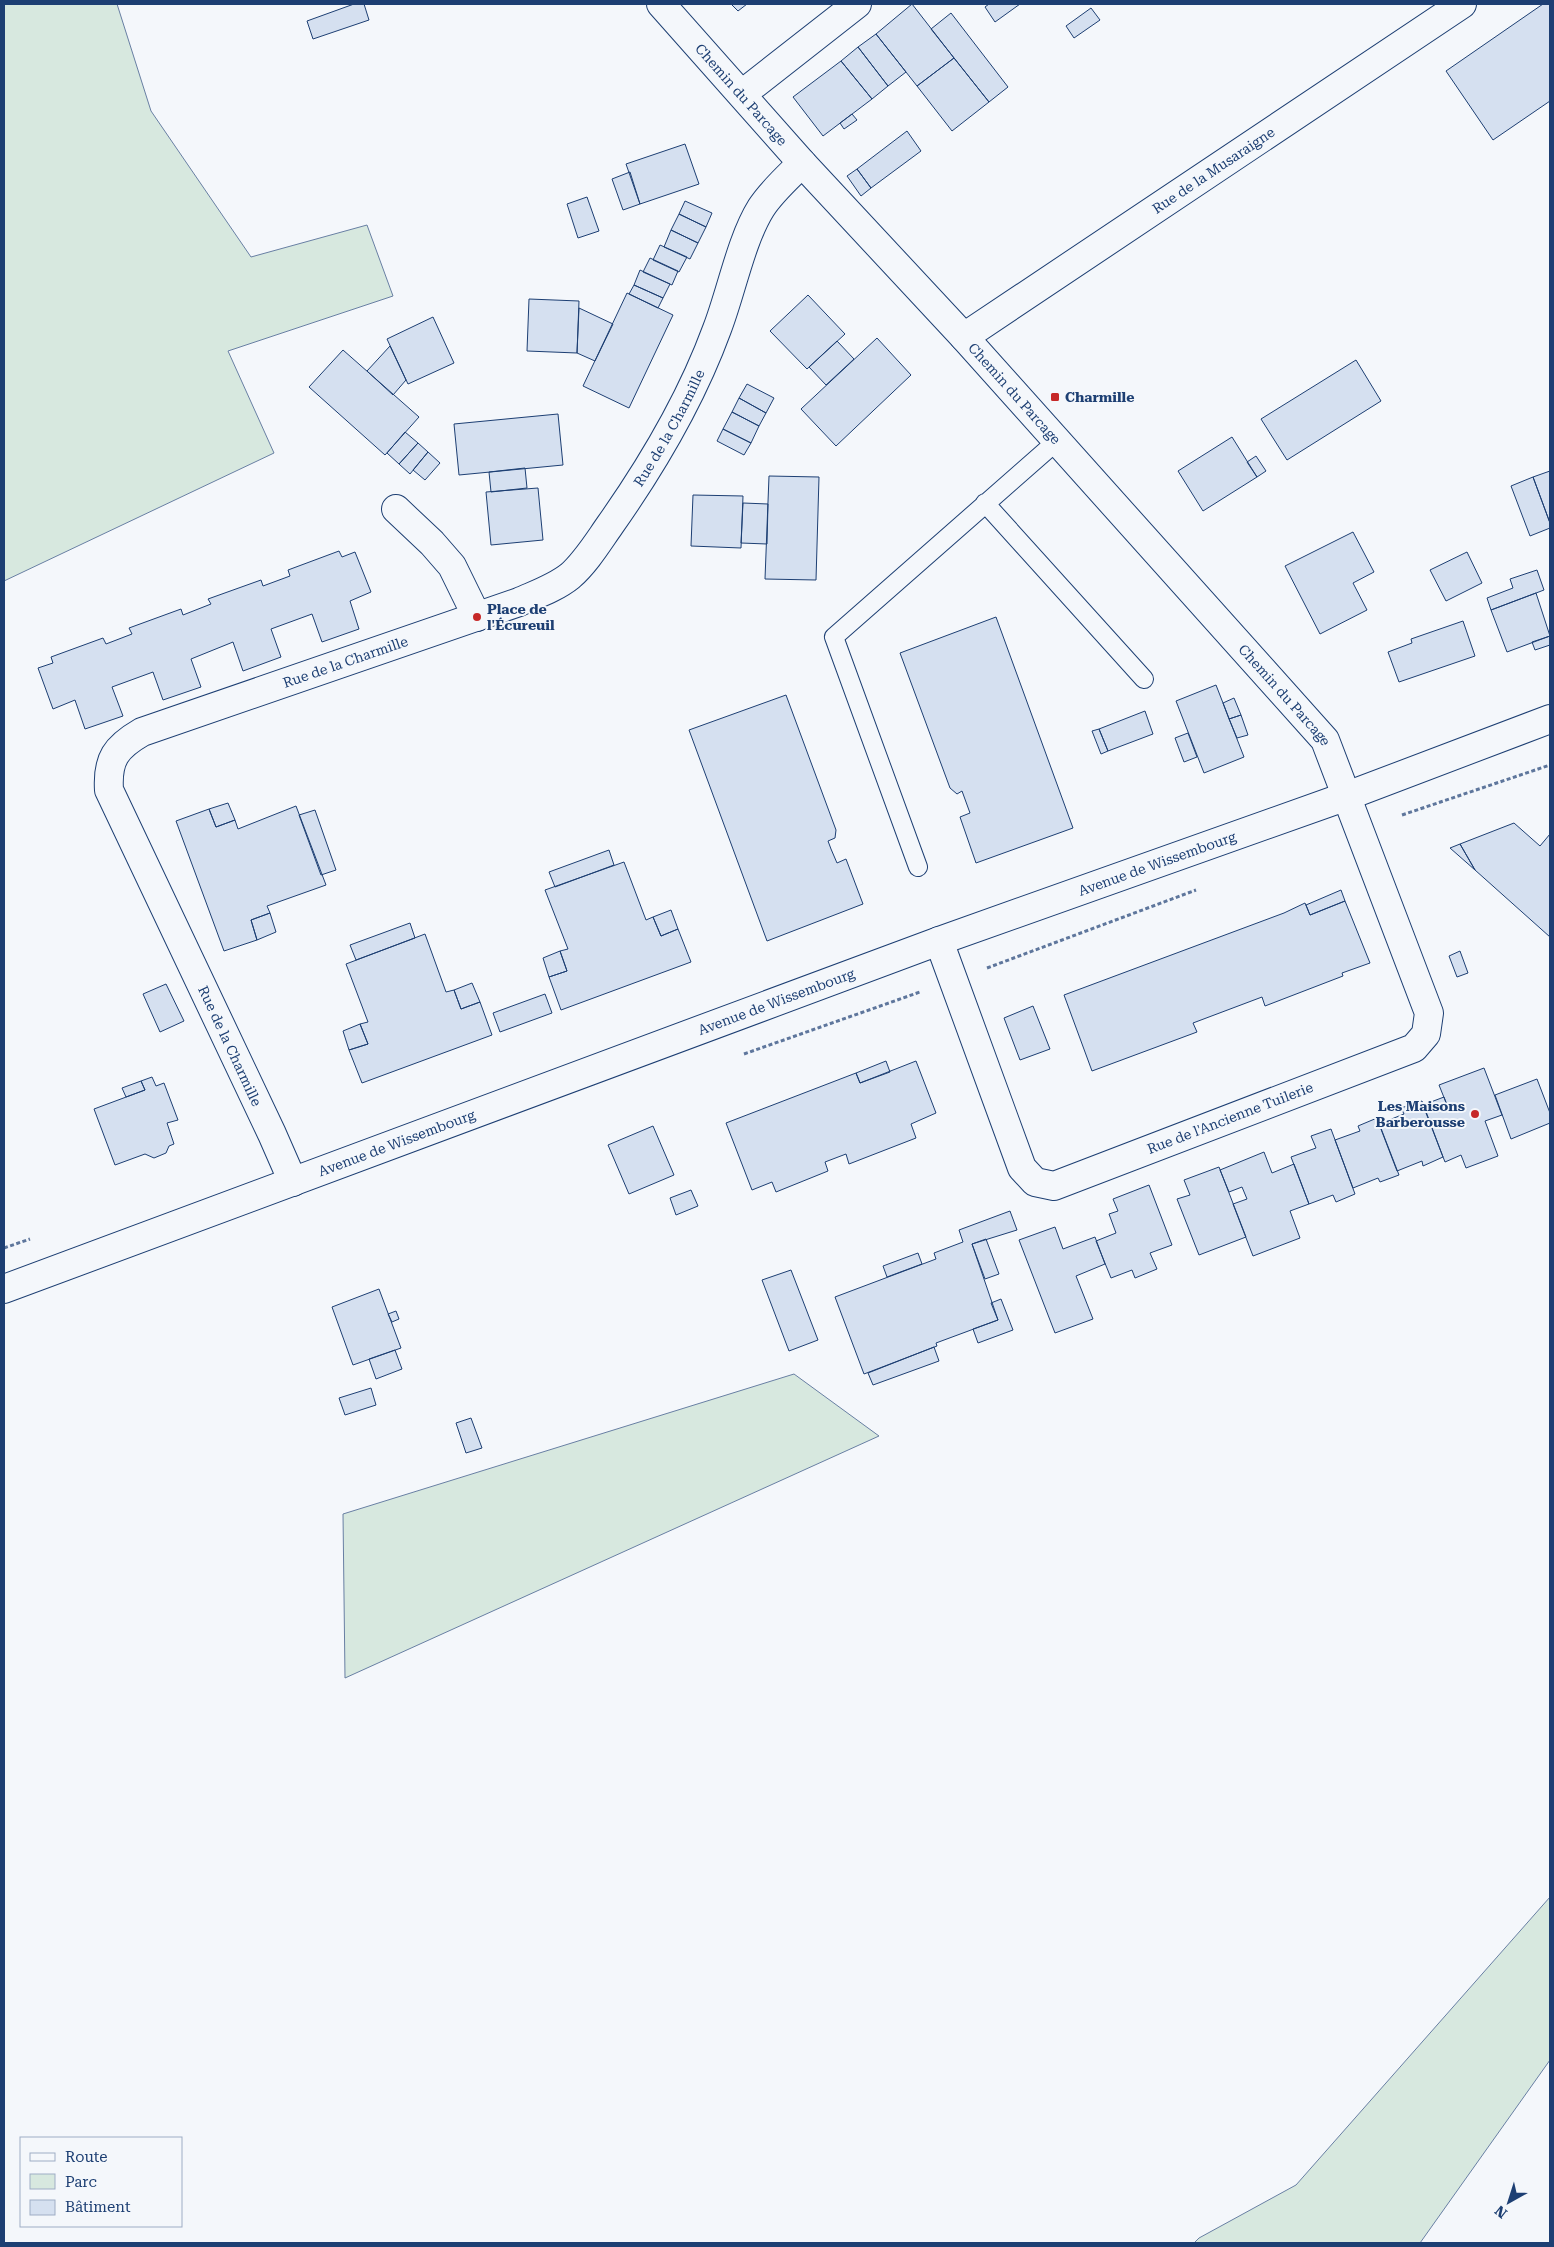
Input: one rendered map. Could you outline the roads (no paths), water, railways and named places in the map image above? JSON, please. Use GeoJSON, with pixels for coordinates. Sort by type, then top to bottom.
{"type":"FeatureCollection","features":[{"type":"Feature","properties":{"kind":"street","name":"Chemin du Parcage"},"geometry":{"type":"LineString","coordinates":[[661,4],[802,163],[964,337],[1325,740],[1347,796]]}},
{"type":"Feature","properties":{"kind":"street"},"geometry":{"type":"LineString","coordinates":[[742,94],[857,4]]}},
{"type":"Feature","properties":{"kind":"street","name":"Rue de la Musaraigne"},"geometry":{"type":"LineString","coordinates":[[964,337],[1462,4]]}},
{"type":"Feature","properties":{"kind":"street","name":"Rue de la Charmille"},"geometry":{"type":"LineString","coordinates":[[292,1182],[272,1134],[109,790],[108,770],[125,742],[142,732],[519,602],[552,588],[570,575],[589,554],[644,477],[694,384],[717,330],[750,230],[761,207],[802,163]]}},
{"type":"Feature","properties":{"kind":"street"},"geometry":{"type":"LineString","coordinates":[[396,509],[432,543],[452,566],[477,617]]}},
{"type":"Feature","properties":{"kind":"street","name":"Avenue de Wissembourg"},"geometry":{"type":"LineString","coordinates":[[4,1289],[939,941],[1347,796],[1550,719]]}},
{"type":"Feature","properties":{"kind":"street","name":"Rue de l'Ancienne Tuilerie"},"geometry":{"type":"LineString","coordinates":[[939,941],[952,981],[1022,1168],[1035,1182],[1054,1186],[1414,1048],[1426,1034],[1429,1013],[1347,796]]}},
{"type":"Feature","properties":{"kind":"lane"},"geometry":{"type":"LineString","coordinates":[[918,866],[834,637],[1057,441]]}},
{"type":"Feature","properties":{"kind":"lane"},"geometry":{"type":"LineString","coordinates":[[985,503],[1144,679]]}},
{"type":"Feature","properties":{"kind":"place","name":"Charmille"},"geometry":{"type":"Point","coordinates":[1055,397]}},
{"type":"Feature","properties":{"kind":"place","name":"Place de l'Écureuil"},"geometry":{"type":"Point","coordinates":[477,617]}},
{"type":"Feature","properties":{"kind":"place","name":"Les Maisons Barberousse"},"geometry":{"type":"Point","coordinates":[1475,1114]}}]}
